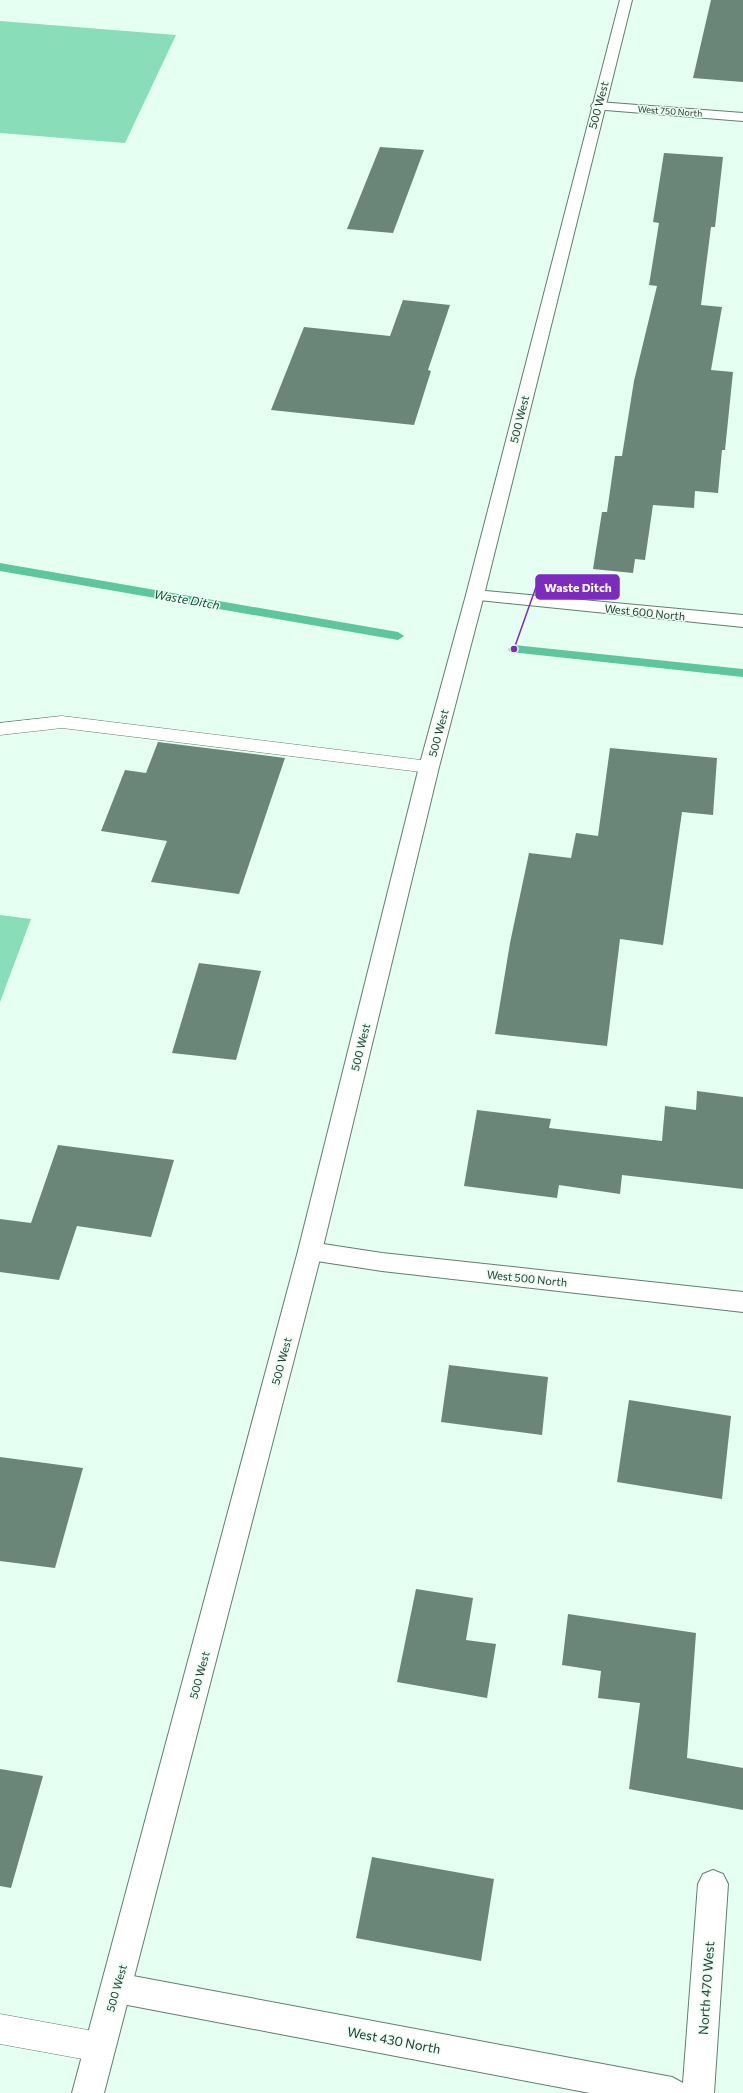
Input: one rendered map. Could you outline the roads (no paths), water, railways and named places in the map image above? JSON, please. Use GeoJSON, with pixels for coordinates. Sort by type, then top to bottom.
{"type":"FeatureCollection","features":[{"type":"Feature","properties":{"kind":"main road","name":"500 West"},"geometry":{"type":"LineString","coordinates":[[88,2093],[99,2047],[117,1988],[310,1251],[429,767],[475,595],[626,0]]}},
{"type":"Feature","properties":{"kind":"main road","name":"West 750 North"},"geometry":{"type":"LineString","coordinates":[[598,106],[743,117]]}},
{"type":"Feature","properties":{"kind":"main road","name":"West 600 North"},"geometry":{"type":"LineString","coordinates":[[475,595],[743,621]]}},
{"type":"Feature","properties":{"kind":"main road","name":"West 500 North"},"geometry":{"type":"LineString","coordinates":[[310,1251],[382,1262],[743,1302]]}},
{"type":"Feature","properties":{"kind":"main road","name":"North 470 West"},"geometry":{"type":"LineString","coordinates":[[698,2093],[713,1884]]}},
{"type":"Feature","properties":{"kind":"main road","name":"West 430 North"},"geometry":{"type":"LineString","coordinates":[[117,1988],[672,2093]]}},
{"type":"Feature","properties":{"kind":"lane"},"geometry":{"type":"LineString","coordinates":[[0,729],[62,722],[429,767]]}},
{"type":"Feature","properties":{"kind":"lane"},"geometry":{"type":"LineString","coordinates":[[0,2029],[99,2047]]}},
{"type":"Feature","properties":{"kind":"waterway","name":"Waste Ditch"},"geometry":{"type":"LineString","coordinates":[[0,567],[398,636]]}},
{"type":"Feature","properties":{"kind":"waterway","name":"Waste Ditch"},"geometry":{"type":"LineString","coordinates":[[514,649],[743,673]]}},
{"type":"Feature","properties":{"kind":"place","name":"Waste Ditch"},"geometry":{"type":"Point","coordinates":[514,649]}}]}
